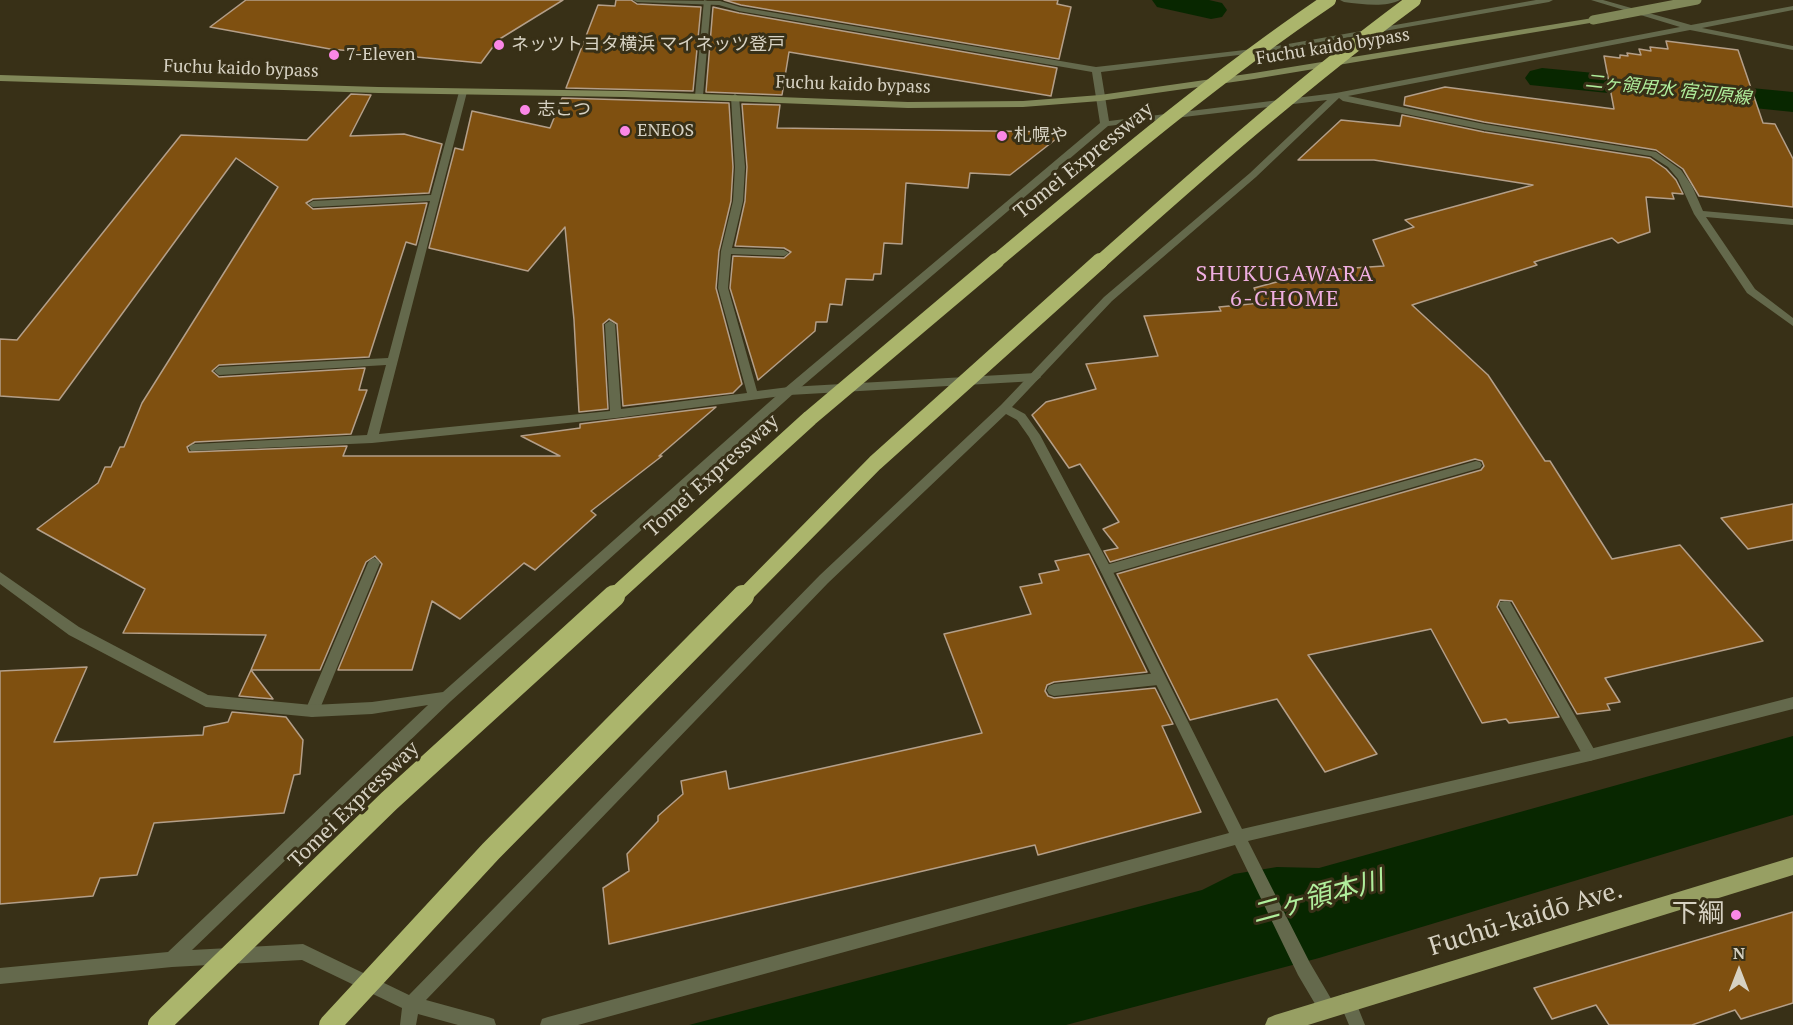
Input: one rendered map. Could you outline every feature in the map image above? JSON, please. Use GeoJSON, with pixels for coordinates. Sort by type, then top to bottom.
{"type":"FeatureCollection","features":[{"type":"Feature","properties":{"kind":"highway","name":"Tomei Expressway"},"geometry":{"type":"LineString","coordinates":[[159,1025],[388,801],[810,418],[1093,180],[1284,32],[1329,0]]}},
{"type":"Feature","properties":{"kind":"highway"},"geometry":{"type":"LineString","coordinates":[[330,1025],[491,851],[875,463],[1167,202],[1354,44],[1414,0]]}},
{"type":"Feature","properties":{"kind":"main road","name":"Fuchū-kaidō Ave."},"geometry":{"type":"LineString","coordinates":[[1275,1025],[1347,1001],[1793,866]]}},
{"type":"Feature","properties":{"kind":"street"},"geometry":{"type":"LineString","coordinates":[[637,0],[720,1],[739,9],[1096,70],[1271,49],[1549,0]]}},
{"type":"Feature","properties":{"kind":"street"},"geometry":{"type":"LineString","coordinates":[[1344,0],[1372,2],[1396,0]]}},
{"type":"Feature","properties":{"kind":"street"},"geometry":{"type":"LineString","coordinates":[[1595,0],[1691,28],[1793,48]]}},
{"type":"Feature","properties":{"kind":"street","name":"Fuchu kaido bypass"},"geometry":{"type":"LineString","coordinates":[[0,78],[463,92],[699,96],[908,105],[1023,104],[1100,98],[1384,56],[1697,0]]}},
{"type":"Feature","properties":{"kind":"street"},"geometry":{"type":"LineString","coordinates":[[699,96],[707,2]]}},
{"type":"Feature","properties":{"kind":"street"},"geometry":{"type":"LineString","coordinates":[[172,959],[446,697],[789,391],[1106,124],[1336,96],[1467,73],[1791,9]]}},
{"type":"Feature","properties":{"kind":"street"},"geometry":{"type":"LineString","coordinates":[[1096,70],[1106,124]]}},
{"type":"Feature","properties":{"kind":"street"},"geometry":{"type":"LineString","coordinates":[[372,439],[463,92]]}},
{"type":"Feature","properties":{"kind":"street"},"geometry":{"type":"LineString","coordinates":[[1336,96],[1484,127],[1653,154],[1668,161],[1681,173],[1699,214],[1751,291],[1793,323]]}},
{"type":"Feature","properties":{"kind":"street"},"geometry":{"type":"LineString","coordinates":[[408,1025],[411,1004],[824,579],[1005,408],[1108,299],[1253,175],[1336,96]]}},
{"type":"Feature","properties":{"kind":"street"},"geometry":{"type":"LineString","coordinates":[[735,98],[740,167],[738,201],[726,251],[723,288],[753,395]]}},
{"type":"Feature","properties":{"kind":"street"},"geometry":{"type":"LineString","coordinates":[[313,204],[435,198]]}},
{"type":"Feature","properties":{"kind":"street"},"geometry":{"type":"LineString","coordinates":[[1699,214],[1793,222]]}},
{"type":"Feature","properties":{"kind":"street"},"geometry":{"type":"LineString","coordinates":[[726,251],[784,253]]}},
{"type":"Feature","properties":{"kind":"street"},"geometry":{"type":"LineString","coordinates":[[610,324],[616,414]]}},
{"type":"Feature","properties":{"kind":"street"},"geometry":{"type":"LineString","coordinates":[[219,371],[392,361]]}},
{"type":"Feature","properties":{"kind":"street"},"geometry":{"type":"LineString","coordinates":[[195,448],[372,439],[616,414],[789,391],[1036,377]]}},
{"type":"Feature","properties":{"kind":"street"},"geometry":{"type":"LineString","coordinates":[[1005,408],[1021,417],[1034,435],[1106,570],[1158,679],[1304,969],[1327,1008]]}},
{"type":"Feature","properties":{"kind":"street"},"geometry":{"type":"LineString","coordinates":[[1106,570],[1476,465]]}},
{"type":"Feature","properties":{"kind":"street"},"geometry":{"type":"LineString","coordinates":[[312,711],[374,562]]}},
{"type":"Feature","properties":{"kind":"street"},"geometry":{"type":"LineString","coordinates":[[0,577],[74,631],[206,701],[312,711],[372,708],[446,697]]}},
{"type":"Feature","properties":{"kind":"street"},"geometry":{"type":"LineString","coordinates":[[1505,606],[1590,755]]}},
{"type":"Feature","properties":{"kind":"street"},"geometry":{"type":"LineString","coordinates":[[1053,690],[1158,679]]}},
{"type":"Feature","properties":{"kind":"street"},"geometry":{"type":"LineString","coordinates":[[548,1025],[1238,837],[1590,755],[1793,703]]}},
{"type":"Feature","properties":{"kind":"street"},"geometry":{"type":"LineString","coordinates":[[0,976],[172,959],[303,952],[411,1004],[488,1025]]}},
{"type":"Feature","properties":{"kind":"street"},"geometry":{"type":"LineString","coordinates":[[1347,1001],[1356,1025]]}},
{"type":"Feature","properties":{"kind":"water","name":"二ヶ領本川"},"geometry":{"type":"Polygon","coordinates":[[[1793,736],[1793,815],[1319,958],[1066,1025],[689,1025],[1202,890],[1234,874],[1277,867],[1319,868],[1793,736]]]}},
{"type":"Feature","properties":{"kind":"building"},"geometry":{"type":"Polygon","coordinates":[[[246,0],[563,0],[498,40],[481,63],[330,49],[210,27],[246,0]]]}},
{"type":"Feature","properties":{"kind":"building"},"geometry":{"type":"Polygon","coordinates":[[[616,0],[631,0],[637,4],[701,7],[693,91],[566,88],[598,5],[615,6],[616,0]]]}},
{"type":"Feature","properties":{"kind":"building"},"geometry":{"type":"Polygon","coordinates":[[[724,0],[1058,0],[1057,4],[1071,7],[1059,59],[741,5],[724,0]]]}},
{"type":"Feature","properties":{"kind":"building"},"geometry":{"type":"Polygon","coordinates":[[[713,7],[1057,68],[1051,96],[789,52],[782,95],[706,92],[713,7]]]}},
{"type":"Feature","properties":{"kind":"building"},"geometry":{"type":"Polygon","coordinates":[[[1666,41],[1738,50],[1763,123],[1775,124],[1793,159],[1793,207],[1699,196],[1683,169],[1656,150],[1484,122],[1404,105],[1405,97],[1445,87],[1614,109],[1604,56],[1620,58],[1620,55],[1628,56],[1627,53],[1641,55],[1639,49],[1651,51],[1650,47],[1668,49],[1666,41]]]}},
{"type":"Feature","properties":{"kind":"building"},"geometry":{"type":"Polygon","coordinates":[[[351,94],[371,95],[350,136],[404,134],[442,144],[429,193],[313,199],[306,203],[313,209],[427,203],[416,245],[406,242],[369,357],[219,365],[212,371],[219,377],[365,368],[359,390],[367,390],[351,434],[195,442],[187,447],[189,452],[347,446],[343,456],[560,456],[521,436],[580,428],[580,424],[716,407],[659,456],[662,456],[591,511],[596,515],[535,570],[524,563],[460,619],[432,601],[412,670],[338,670],[382,564],[375,556],[366,562],[320,670],[251,670],[266,635],[123,633],[145,589],[37,529],[98,483],[105,467],[111,467],[120,447],[124,447],[142,403],[278,187],[236,158],[59,400],[0,396],[0,339],[17,340],[181,135],[307,140],[351,94]]]}},
{"type":"Feature","properties":{"kind":"building"},"geometry":{"type":"Polygon","coordinates":[[[562,98],[729,103],[733,167],[731,201],[719,251],[716,288],[742,384],[733,393],[623,406],[617,324],[609,319],[603,324],[608,409],[579,412],[574,320],[565,227],[528,271],[429,248],[455,148],[463,150],[472,111],[550,128],[562,98]]]}},
{"type":"Feature","properties":{"kind":"building"},"geometry":{"type":"Polygon","coordinates":[[[742,104],[780,105],[777,128],[1065,132],[1010,175],[970,173],[968,188],[906,183],[902,244],[884,243],[881,274],[874,274],[873,280],[846,279],[842,305],[830,304],[827,322],[816,322],[815,331],[758,380],[730,288],[733,256],[784,258],[791,252],[784,248],[735,246],[745,201],[747,167],[742,104]]]}},
{"type":"Feature","properties":{"kind":"building"},"geometry":{"type":"Polygon","coordinates":[[[1402,115],[1484,132],[1650,158],[1666,169],[1676,180],[1683,194],[1672,193],[1674,199],[1646,197],[1650,232],[1618,243],[1612,238],[1534,262],[1537,265],[1412,305],[1488,375],[1545,461],[1550,461],[1612,559],[1680,545],[1763,641],[1605,678],[1620,702],[1607,704],[1610,710],[1577,714],[1512,601],[1500,600],[1497,607],[1559,717],[1509,723],[1506,719],[1482,723],[1431,629],[1308,655],[1377,754],[1325,772],[1277,699],[1190,720],[1117,574],[1481,470],[1484,466],[1482,461],[1475,459],[1110,562],[1104,551],[1118,548],[1103,529],[1119,522],[1080,464],[1069,468],[1032,415],[1046,402],[1096,389],[1086,364],[1158,356],[1144,316],[1221,311],[1219,307],[1261,303],[1254,288],[1322,270],[1384,266],[1373,240],[1414,227],[1405,220],[1533,185],[1374,160],[1298,160],[1341,120],[1400,126],[1402,115]]]}},
{"type":"Feature","properties":{"kind":"building"},"geometry":{"type":"Polygon","coordinates":[[[1793,504],[1793,540],[1748,549],[1721,518],[1793,504]]]}},
{"type":"Feature","properties":{"kind":"building"},"geometry":{"type":"Polygon","coordinates":[[[1089,554],[1147,672],[1054,682],[1047,685],[1045,691],[1048,696],[1054,698],[1155,688],[1173,724],[1162,726],[1201,812],[1038,855],[1035,845],[609,944],[603,888],[629,871],[627,854],[658,821],[658,816],[683,794],[681,781],[726,771],[729,789],[982,733],[944,634],[1031,614],[1020,587],[1042,583],[1039,574],[1059,570],[1055,561],[1089,554]]]}},
{"type":"Feature","properties":{"kind":"building"},"geometry":{"type":"Polygon","coordinates":[[[87,667],[54,742],[203,735],[204,727],[228,722],[232,712],[286,717],[303,740],[300,774],[294,775],[284,813],[154,823],[137,875],[100,878],[93,896],[0,904],[0,671],[87,667]]]}},
{"type":"Feature","properties":{"kind":"building"},"geometry":{"type":"Polygon","coordinates":[[[251,670],[273,699],[239,696],[251,670]]]}},
{"type":"Feature","properties":{"kind":"building"},"geometry":{"type":"Polygon","coordinates":[[[1793,912],[1793,1003],[1741,1019],[1735,1010],[1692,1025],[1609,1025],[1596,1005],[1552,1019],[1534,988],[1793,912]]]}},
{"type":"Feature","properties":{"kind":"waterway","name":"二ヶ領用水 宿河原線"},"geometry":{"type":"LineString","coordinates":[[1168,0],[1211,10]]}},
{"type":"Feature","properties":{"kind":"waterway","name":"二ヶ領用水 宿河原線"},"geometry":{"type":"LineString","coordinates":[[1542,78],[1793,102]]}},
{"type":"Feature","properties":{"kind":"place","name":"ネッツトヨタ横浜 マイネッツ登戸"},"geometry":{"type":"Point","coordinates":[499,45]}},
{"type":"Feature","properties":{"kind":"place","name":"7-Eleven"},"geometry":{"type":"Point","coordinates":[334,55]}},
{"type":"Feature","properties":{"kind":"place","name":"志こつ"},"geometry":{"type":"Point","coordinates":[525,110]}},
{"type":"Feature","properties":{"kind":"place","name":"ENEOS"},"geometry":{"type":"Point","coordinates":[625,131]}},
{"type":"Feature","properties":{"kind":"place","name":"札幌や"},"geometry":{"type":"Point","coordinates":[1002,136]}},
{"type":"Feature","properties":{"kind":"place","name":"下綱"},"geometry":{"type":"Point","coordinates":[1736,915]}},
{"type":"Feature","properties":{"kind":"district","name":"SHUKUGAWARA 6-CHOME"},"geometry":{"type":"Point","coordinates":[1285,288]}}]}
